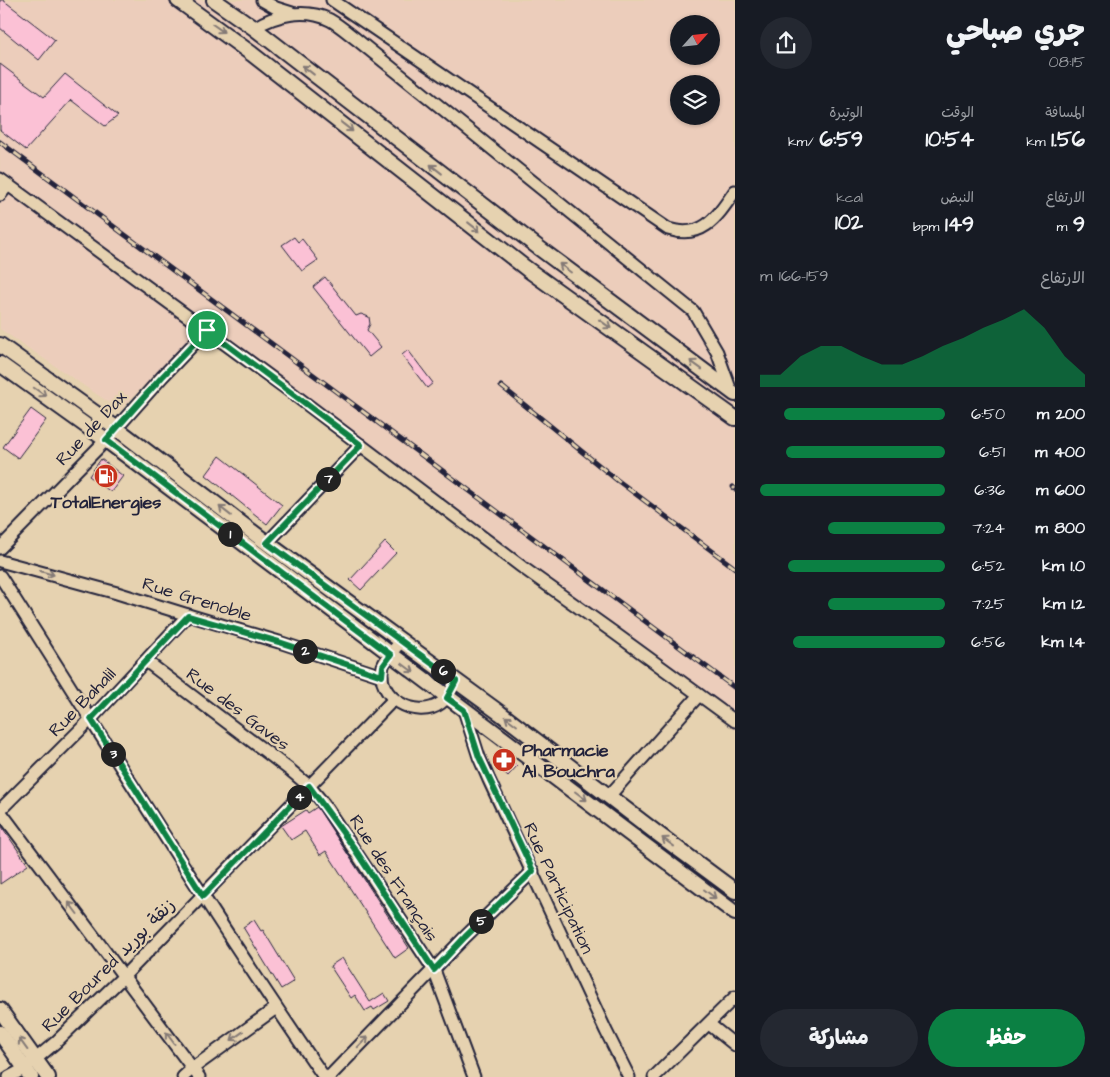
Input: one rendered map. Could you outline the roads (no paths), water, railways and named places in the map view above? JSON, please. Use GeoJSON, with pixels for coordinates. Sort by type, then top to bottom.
{"type":"FeatureCollection","features":[{"type":"Feature","properties":{"kind":"main road"},"geometry":{"type":"LineString","coordinates":[[178,0],[252,54],[527,269],[735,418]]}},
{"type":"Feature","properties":{"kind":"main road"},"geometry":{"type":"LineString","coordinates":[[214,0],[254,28],[539,248],[733,392]]}},
{"type":"Feature","properties":{"kind":"main road"},"geometry":{"type":"LineString","coordinates":[[0,345],[116,428],[267,543],[402,640],[735,891]]}},
{"type":"Feature","properties":{"kind":"main road"},"geometry":{"type":"LineString","coordinates":[[0,364],[106,440],[735,913]]}},
{"type":"Feature","properties":{"kind":"main road"},"geometry":{"type":"LineString","coordinates":[[0,1010],[30,1069]]}},
{"type":"Feature","properties":{"kind":"main road"},"geometry":{"type":"LineString","coordinates":[[0,1033],[30,1069],[48,1077]]}},
{"type":"Feature","properties":{"kind":"street"},"geometry":{"type":"LineString","coordinates":[[262,0],[276,8],[294,14],[312,15],[330,21],[356,39],[693,311],[716,352],[733,392]]}},
{"type":"Feature","properties":{"kind":"street"},"geometry":{"type":"LineString","coordinates":[[332,0],[668,229],[680,233],[689,232],[706,225],[715,219],[735,191]]}},
{"type":"Feature","properties":{"kind":"street"},"geometry":{"type":"LineString","coordinates":[[254,28],[268,20],[294,14]]}},
{"type":"Feature","properties":{"kind":"street"},"geometry":{"type":"LineString","coordinates":[[0,196],[4,182],[207,330],[522,567],[735,721]]}},
{"type":"Feature","properties":{"kind":"street","name":"Rue de Dax"},"geometry":{"type":"LineString","coordinates":[[0,548],[106,440],[207,330]]}},
{"type":"Feature","properties":{"kind":"street"},"geometry":{"type":"LineString","coordinates":[[267,543],[361,445]]}},
{"type":"Feature","properties":{"kind":"street","name":"Rue Grenoble"},"geometry":{"type":"LineString","coordinates":[[0,561],[117,592],[382,676]]}},
{"type":"Feature","properties":{"kind":"street"},"geometry":{"type":"LineString","coordinates":[[0,576],[203,896],[276,1008],[324,1077]]}},
{"type":"Feature","properties":{"kind":"street","name":"Rue Bahalil"},"geometry":{"type":"LineString","coordinates":[[0,811],[91,719],[188,616]]}},
{"type":"Feature","properties":{"kind":"street"},"geometry":{"type":"LineString","coordinates":[[402,640],[383,666],[382,676],[388,692],[394,699],[403,705],[418,709],[432,708],[447,698],[456,681]]}},
{"type":"Feature","properties":{"kind":"street","name":"Rue des Gaves"},"geometry":{"type":"LineString","coordinates":[[146,661],[309,786]]}},
{"type":"Feature","properties":{"kind":"street"},"geometry":{"type":"LineString","coordinates":[[610,796],[699,695]]}},
{"type":"Feature","properties":{"kind":"street","name":"Rue Boured زنقة بوريد"},"geometry":{"type":"LineString","coordinates":[[8,1077],[30,1069],[203,896],[394,699]]}},
{"type":"Feature","properties":{"kind":"street","name":"Rue Participation"},"geometry":{"type":"LineString","coordinates":[[464,710],[479,757],[629,1077]]}},
{"type":"Feature","properties":{"kind":"street","name":"Rue des Français"},"geometry":{"type":"LineString","coordinates":[[309,786],[354,848],[434,970],[474,1077]]}},
{"type":"Feature","properties":{"kind":"street"},"geometry":{"type":"LineString","coordinates":[[0,811],[196,1072]]}},
{"type":"Feature","properties":{"kind":"street"},"geometry":{"type":"LineString","coordinates":[[329,1077],[465,937],[533,871]]}},
{"type":"Feature","properties":{"kind":"street"},"geometry":{"type":"LineString","coordinates":[[654,1077],[735,997]]}},
{"type":"Feature","properties":{"kind":"street"},"geometry":{"type":"LineString","coordinates":[[183,1077],[196,1072],[276,1008]]}},
{"type":"Feature","properties":{"kind":"street"},"geometry":{"type":"LineString","coordinates":[[709,1024],[735,1045]]}},
{"type":"Feature","properties":{"kind":"railway"},"geometry":{"type":"LineString","coordinates":[[0,142],[735,688]]}},
{"type":"Feature","properties":{"kind":"railway"},"geometry":{"type":"LineString","coordinates":[[501,386],[617,480],[735,568]]}},
{"type":"Feature","properties":{"kind":"place","name":"TotalEnergies"},"geometry":{"type":"Point","coordinates":[106,476]}},
{"type":"Feature","properties":{"kind":"place","name":"Pharmacie Al Bouchra"},"geometry":{"type":"Point","coordinates":[504,760]}}]}
